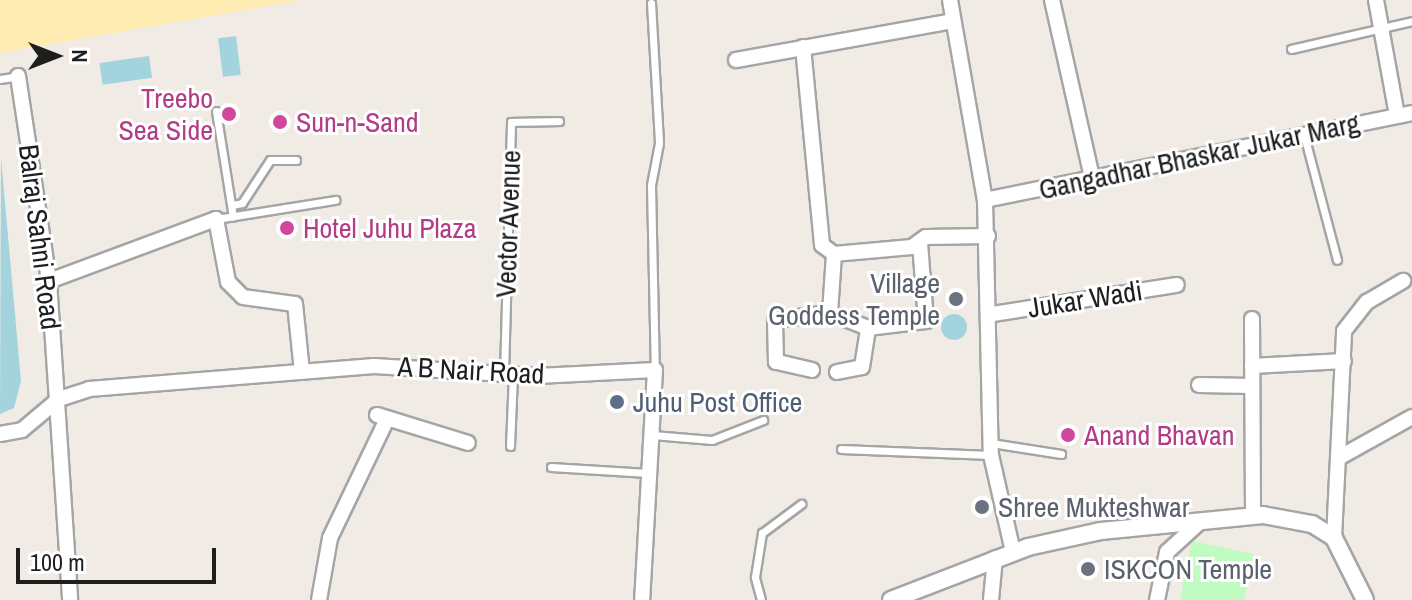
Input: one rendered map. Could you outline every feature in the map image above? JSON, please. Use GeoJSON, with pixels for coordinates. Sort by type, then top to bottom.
{"type":"FeatureCollection","features":[{"type":"Feature","properties":{"kind":"street"},"geometry":{"type":"LineString","coordinates":[[950,0],[985,200],[993,314],[991,449],[1013,552]]}},
{"type":"Feature","properties":{"kind":"street"},"geometry":{"type":"LineString","coordinates":[[1052,0],[1092,178]]}},
{"type":"Feature","properties":{"kind":"street"},"geometry":{"type":"LineString","coordinates":[[1376,0],[1404,114]]}},
{"type":"Feature","properties":{"kind":"street"},"geometry":{"type":"LineString","coordinates":[[736,60],[953,21]]}},
{"type":"Feature","properties":{"kind":"street"},"geometry":{"type":"LineString","coordinates":[[803,47],[822,245],[834,254],[988,236]]}},
{"type":"Feature","properties":{"kind":"street","name":"Balraj Sahni Road"},"geometry":{"type":"LineString","coordinates":[[18,76],[49,281],[70,600]]}},
{"type":"Feature","properties":{"kind":"street","name":"Gangadhar Bhaskar Jukar Marg"},"geometry":{"type":"LineString","coordinates":[[985,200],[1404,114]]}},
{"type":"Feature","properties":{"kind":"street"},"geometry":{"type":"LineString","coordinates":[[49,281],[216,219],[222,270],[243,297],[295,304],[302,372]]}},
{"type":"Feature","properties":{"kind":"street"},"geometry":{"type":"LineString","coordinates":[[812,370],[776,362],[775,320],[830,313],[868,328],[926,321],[920,243]]}},
{"type":"Feature","properties":{"kind":"street"},"geometry":{"type":"LineString","coordinates":[[830,313],[834,254]]}},
{"type":"Feature","properties":{"kind":"street"},"geometry":{"type":"LineString","coordinates":[[1334,538],[1349,320],[1403,281]]}},
{"type":"Feature","properties":{"kind":"street","name":"Jukar Wadi"},"geometry":{"type":"LineString","coordinates":[[993,314],[1177,285]]}},
{"type":"Feature","properties":{"kind":"street"},"geometry":{"type":"LineString","coordinates":[[1252,319],[1253,516]]}},
{"type":"Feature","properties":{"kind":"street"},"geometry":{"type":"LineString","coordinates":[[837,372],[862,367],[868,328]]}},
{"type":"Feature","properties":{"kind":"street"},"geometry":{"type":"LineString","coordinates":[[1252,366],[1344,361]]}},
{"type":"Feature","properties":{"kind":"street","name":"A B Nair Road"},"geometry":{"type":"LineString","coordinates":[[59,399],[89,389],[374,366],[508,374],[655,370]]}},
{"type":"Feature","properties":{"kind":"street"},"geometry":{"type":"LineString","coordinates":[[642,600],[655,370]]}},
{"type":"Feature","properties":{"kind":"street"},"geometry":{"type":"LineString","coordinates":[[1199,385],[1252,386]]}},
{"type":"Feature","properties":{"kind":"street"},"geometry":{"type":"LineString","coordinates":[[0,434],[22,430],[59,399]]}},
{"type":"Feature","properties":{"kind":"street"},"geometry":{"type":"LineString","coordinates":[[319,600],[339,514],[382,417],[468,443]]}},
{"type":"Feature","properties":{"kind":"street"},"geometry":{"type":"LineString","coordinates":[[1342,456],[1412,417]]}},
{"type":"Feature","properties":{"kind":"street"},"geometry":{"type":"LineString","coordinates":[[891,600],[1013,552],[1101,531],[1253,516],[1312,524],[1334,538],[1365,600]]}},
{"type":"Feature","properties":{"kind":"street"},"geometry":{"type":"LineString","coordinates":[[1157,600],[1167,552],[1203,520]]}},
{"type":"Feature","properties":{"kind":"street"},"geometry":{"type":"LineString","coordinates":[[991,600],[995,558]]}},
{"type":"Feature","properties":{"kind":"lane"},"geometry":{"type":"LineString","coordinates":[[651,3],[659,143],[651,185],[655,370]]}},
{"type":"Feature","properties":{"kind":"lane"},"geometry":{"type":"LineString","coordinates":[[1291,49],[1412,21]]}},
{"type":"Feature","properties":{"kind":"lane"},"geometry":{"type":"LineString","coordinates":[[0,79],[18,76]]}},
{"type":"Feature","properties":{"kind":"lane"},"geometry":{"type":"LineString","coordinates":[[216,111],[233,217]]}},
{"type":"Feature","properties":{"kind":"lane","name":"Vector Avenue"},"geometry":{"type":"LineString","coordinates":[[508,374],[511,122],[559,121]]}},
{"type":"Feature","properties":{"kind":"lane"},"geometry":{"type":"LineString","coordinates":[[1304,135],[1337,260]]}},
{"type":"Feature","properties":{"kind":"lane"},"geometry":{"type":"LineString","coordinates":[[232,205],[242,203],[270,160],[296,160]]}},
{"type":"Feature","properties":{"kind":"lane"},"geometry":{"type":"LineString","coordinates":[[216,219],[335,200]]}},
{"type":"Feature","properties":{"kind":"lane"},"geometry":{"type":"LineString","coordinates":[[508,374],[510,446]]}},
{"type":"Feature","properties":{"kind":"lane"},"geometry":{"type":"LineString","coordinates":[[653,435],[712,440],[763,420]]}},
{"type":"Feature","properties":{"kind":"lane"},"geometry":{"type":"LineString","coordinates":[[841,449],[991,449],[1061,454]]}},
{"type":"Feature","properties":{"kind":"lane"},"geometry":{"type":"LineString","coordinates":[[551,467],[651,473]]}},
{"type":"Feature","properties":{"kind":"lane"},"geometry":{"type":"LineString","coordinates":[[761,600],[755,577],[762,533],[801,504]]}},
{"type":"Feature","properties":{"kind":"sand"},"geometry":{"type":"Polygon","coordinates":[[[0,0],[301,0],[0,53],[0,0]]]}},
{"type":"Feature","properties":{"kind":"green space"},"geometry":{"type":"Polygon","coordinates":[[[1192,541],[1254,554],[1244,600],[1180,600],[1192,541]]]}},
{"type":"Feature","properties":{"kind":"water"},"geometry":{"type":"Polygon","coordinates":[[[236,36],[241,75],[223,77],[218,38],[236,36]]]}},
{"type":"Feature","properties":{"kind":"water"},"geometry":{"type":"Polygon","coordinates":[[[149,56],[152,78],[103,85],[99,63],[149,56]]]}},
{"type":"Feature","properties":{"kind":"water"},"geometry":{"type":"Polygon","coordinates":[[[1,158],[21,381],[14,408],[0,414],[1,158]]]}},
{"type":"Feature","properties":{"kind":"water"},"geometry":{"type":"Polygon","coordinates":[[[954,314],[963,318],[967,327],[963,336],[954,340],[945,336],[941,327],[945,318],[954,314]]]}},
{"type":"Feature","properties":{"kind":"place","name":"Treebo Sea Side"},"geometry":{"type":"Point","coordinates":[229,114]}},
{"type":"Feature","properties":{"kind":"place","name":"Sun-n-Sand"},"geometry":{"type":"Point","coordinates":[280,122]}},
{"type":"Feature","properties":{"kind":"place","name":"Hotel Juhu Plaza"},"geometry":{"type":"Point","coordinates":[287,228]}},
{"type":"Feature","properties":{"kind":"place","name":"Village Goddess Temple"},"geometry":{"type":"Point","coordinates":[956,299]}},
{"type":"Feature","properties":{"kind":"place","name":"Juhu Post Office"},"geometry":{"type":"Point","coordinates":[617,402]}},
{"type":"Feature","properties":{"kind":"place","name":"Anand Bhavan"},"geometry":{"type":"Point","coordinates":[1068,435]}},
{"type":"Feature","properties":{"kind":"place","name":"Shree Mukteshwar"},"geometry":{"type":"Point","coordinates":[982,507]}},
{"type":"Feature","properties":{"kind":"place","name":"ISKCON Temple"},"geometry":{"type":"Point","coordinates":[1088,569]}}]}
